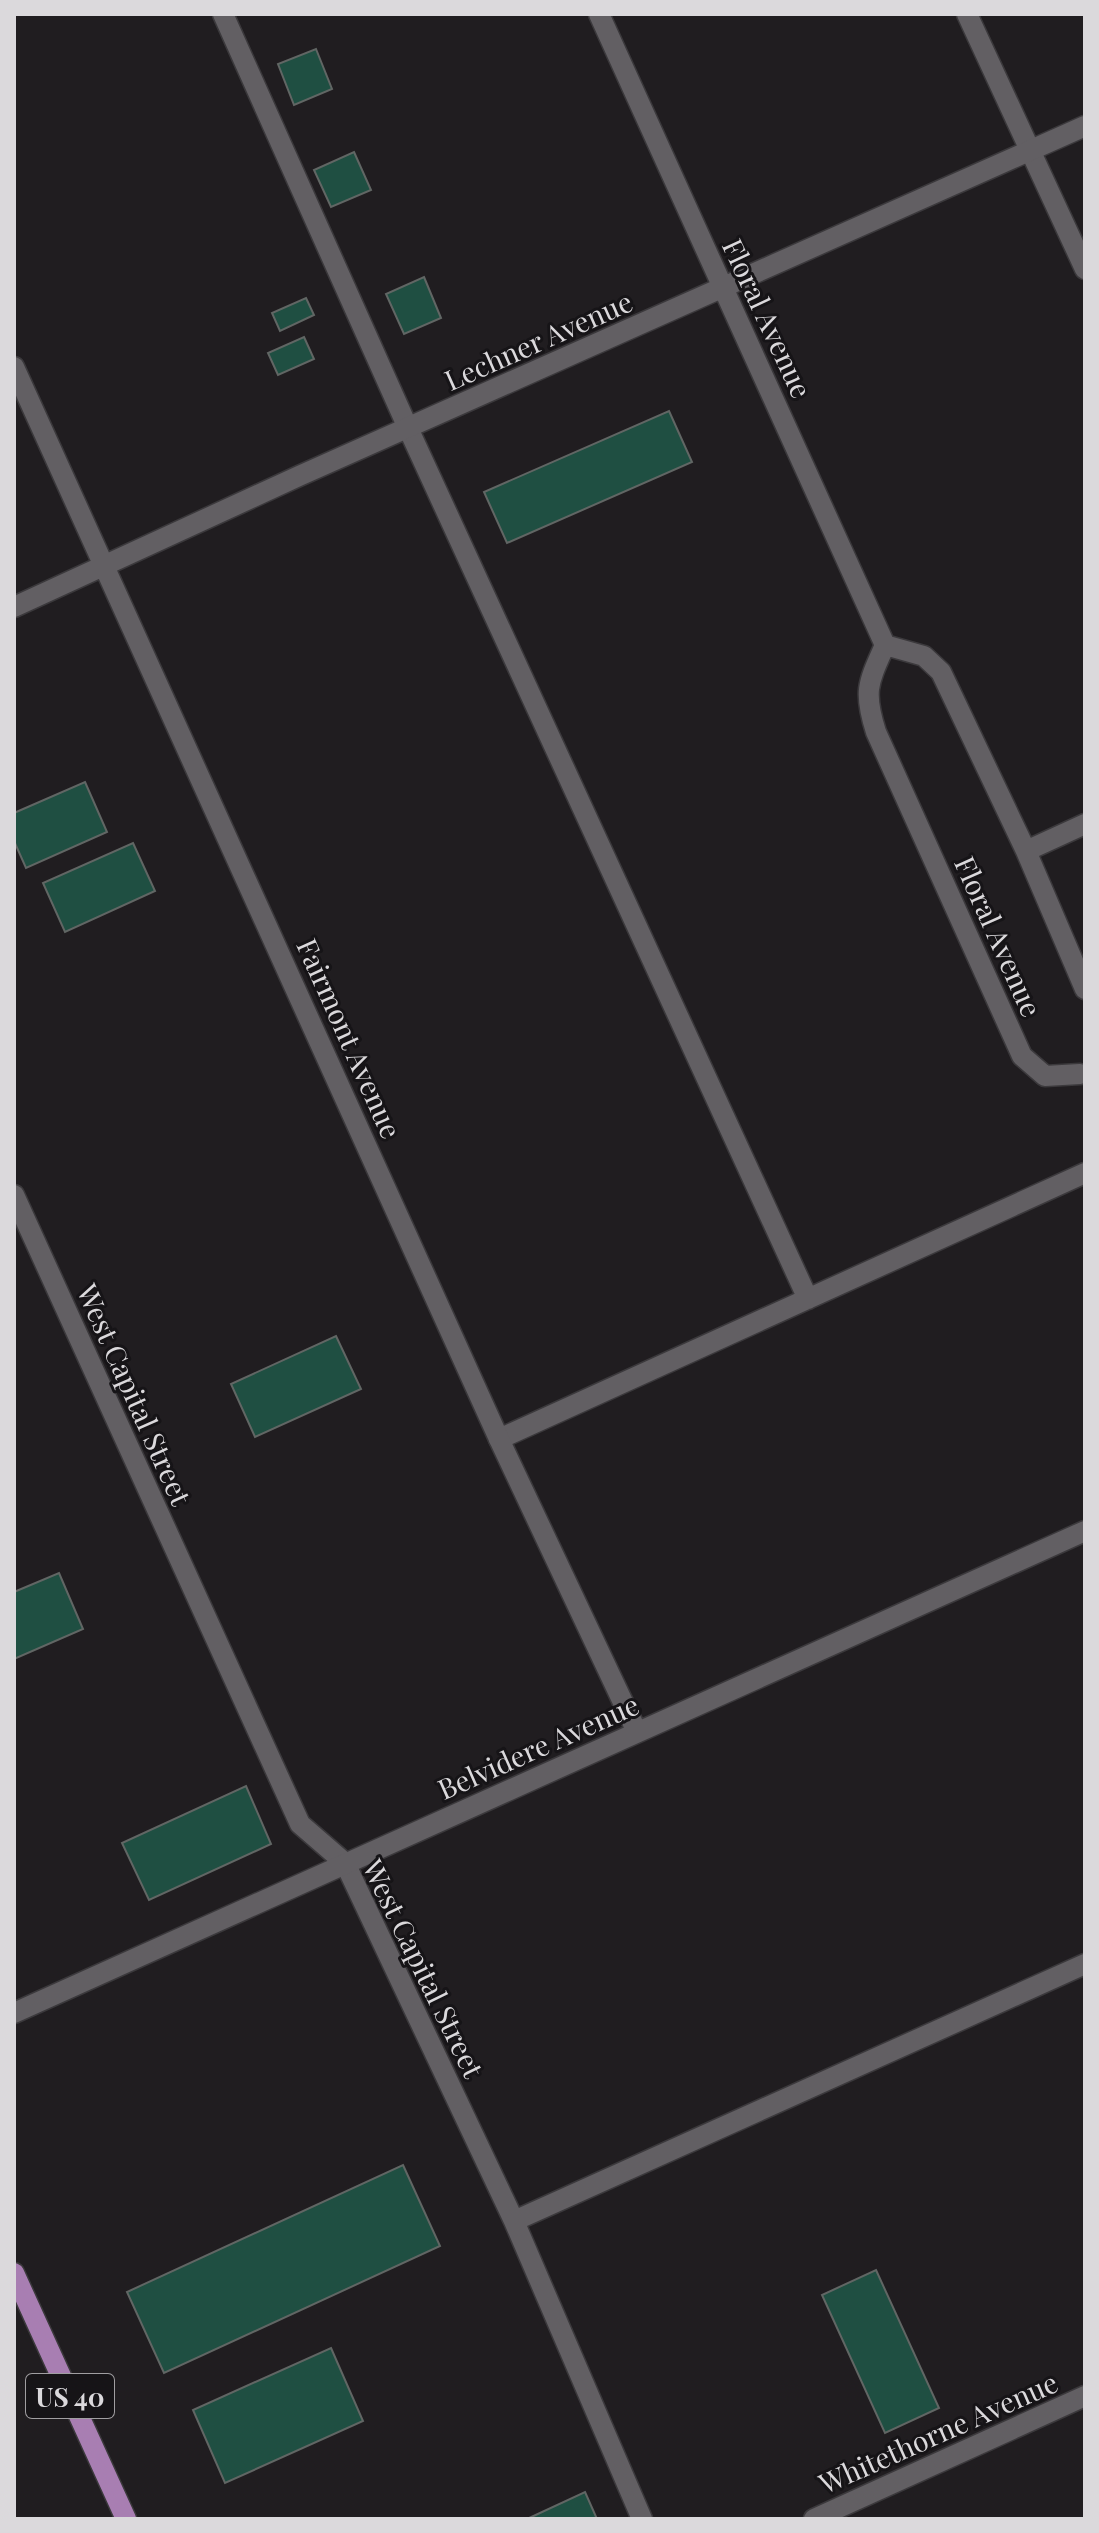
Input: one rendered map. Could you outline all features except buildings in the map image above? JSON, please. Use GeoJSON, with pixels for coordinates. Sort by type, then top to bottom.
{"type":"FeatureCollection","features":[{"type":"Feature","properties":{"kind":"main road","name":"US 40"},"geometry":{"type":"LineString","coordinates":[[14,2273],[126,2519]]}},
{"type":"Feature","properties":{"kind":"street"},"geometry":{"type":"LineString","coordinates":[[223,14],[408,428],[808,1299]]}},
{"type":"Feature","properties":{"kind":"street","name":"Floral Avenue"},"geometry":{"type":"LineString","coordinates":[[599,14],[885,645],[868,683],[869,708],[876,732],[1022,1056],[1045,1076],[1083,1075]]}},
{"type":"Feature","properties":{"kind":"street"},"geometry":{"type":"LineString","coordinates":[[967,14],[1085,269]]}},
{"type":"Feature","properties":{"kind":"street","name":"Lechner Avenue"},"geometry":{"type":"LineString","coordinates":[[14,607],[1085,126]]}},
{"type":"Feature","properties":{"kind":"street","name":"Fairmont Avenue"},"geometry":{"type":"LineString","coordinates":[[14,367],[499,1439],[637,1732]]}},
{"type":"Feature","properties":{"kind":"street","name":"Floral Avenue"},"geometry":{"type":"LineString","coordinates":[[885,645],[924,656],[941,672],[1026,851],[1085,989]]}},
{"type":"Feature","properties":{"kind":"street"},"geometry":{"type":"LineString","coordinates":[[1026,851],[1085,824]]}},
{"type":"Feature","properties":{"kind":"street"},"geometry":{"type":"LineString","coordinates":[[499,1439],[1085,1173]]}},
{"type":"Feature","properties":{"kind":"street","name":"West Capital Street"},"geometry":{"type":"LineString","coordinates":[[14,1195],[300,1824],[345,1863],[514,2221],[642,2519]]}},
{"type":"Feature","properties":{"kind":"street","name":"Belvidere Avenue"},"geometry":{"type":"LineString","coordinates":[[14,2013],[1085,1531]]}},
{"type":"Feature","properties":{"kind":"street"},"geometry":{"type":"LineString","coordinates":[[514,2221],[1085,1964]]}},
{"type":"Feature","properties":{"kind":"street","name":"Whitethorne Avenue"},"geometry":{"type":"LineString","coordinates":[[814,2519],[1085,2396]]}}]}
